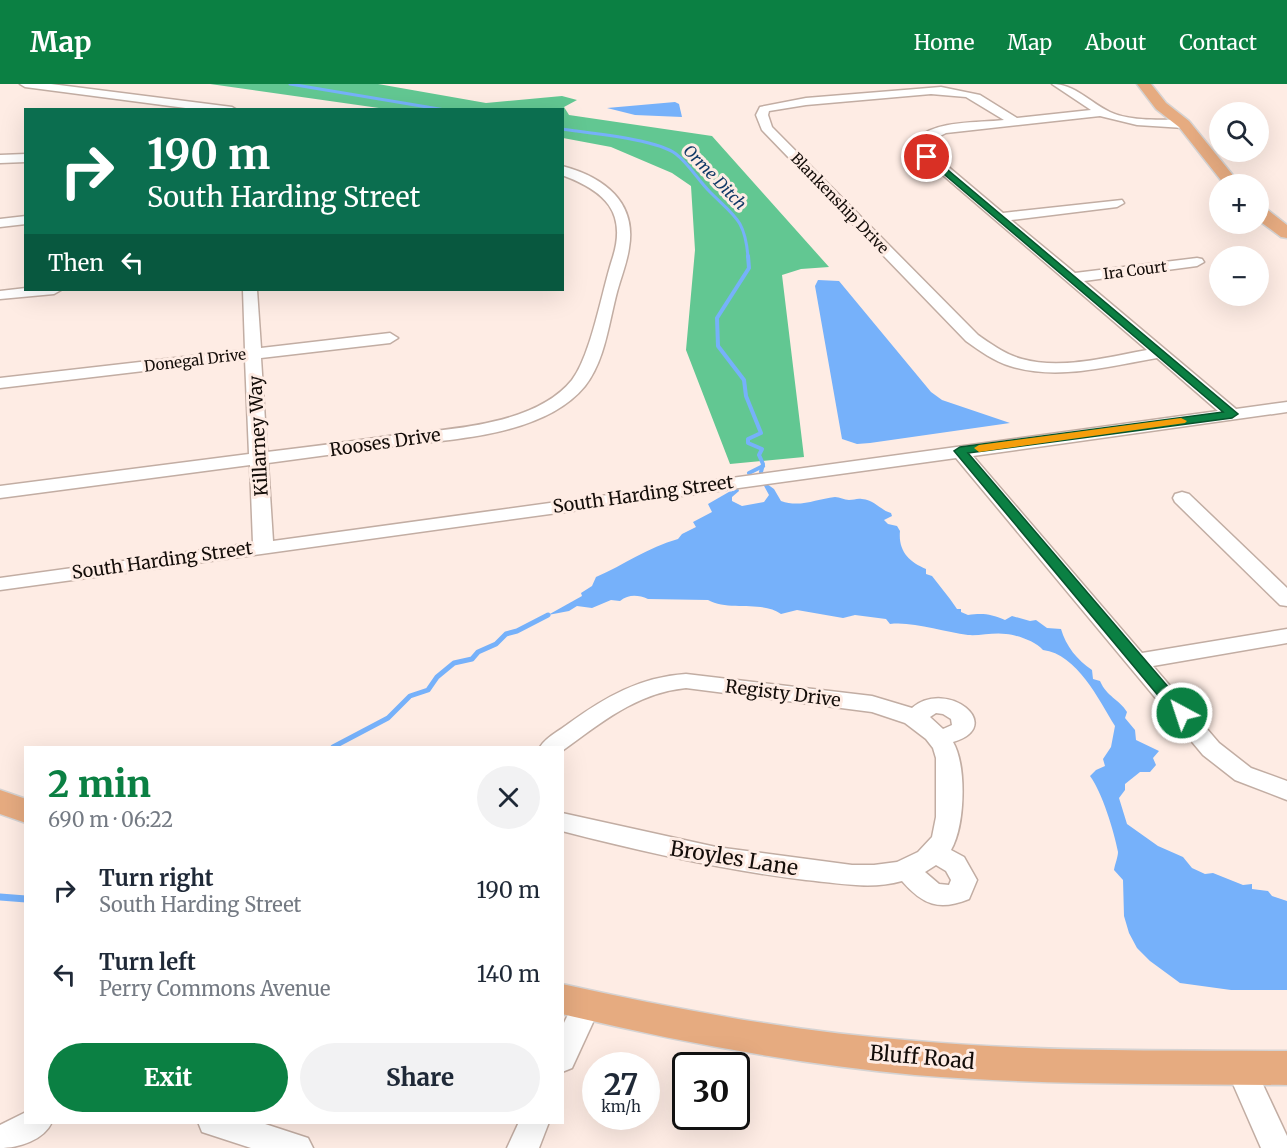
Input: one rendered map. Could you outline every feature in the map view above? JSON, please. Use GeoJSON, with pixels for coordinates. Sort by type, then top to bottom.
{"type":"FeatureCollection","features":[{"type":"Feature","properties":{"kind":"main road"},"geometry":{"type":"LineString","coordinates":[[1144,84],[1161,106],[1184,124],[1224,174]]}},
{"type":"Feature","properties":{"kind":"main road"},"geometry":{"type":"LineString","coordinates":[[1161,84],[1179,107],[1184,124]]}},
{"type":"Feature","properties":{"kind":"main road"},"geometry":{"type":"LineString","coordinates":[[1269,219],[1287,233]]}},
{"type":"Feature","properties":{"kind":"main road"},"geometry":{"type":"LineString","coordinates":[[0,801],[24,810]]}},
{"type":"Feature","properties":{"kind":"main road","name":"Bluff Road"},"geometry":{"type":"LineString","coordinates":[[575,1002],[747,1037],[915,1058],[1065,1066],[1287,1068]]}},
{"type":"Feature","properties":{"kind":"street"},"geometry":{"type":"LineString","coordinates":[[25,84],[216,108]]}},
{"type":"Feature","properties":{"kind":"street"},"geometry":{"type":"LineString","coordinates":[[1057,84],[1101,112],[1137,122],[1184,124]]}},
{"type":"Feature","properties":{"kind":"street","name":"Blankenship Drive"},"geometry":{"type":"LineString","coordinates":[[1014,121],[982,100],[962,93],[949,92],[918,92],[793,103],[764,110],[762,115],[766,128],[972,338],[986,348],[1019,364],[1042,366],[1086,364],[1159,353]]}},
{"type":"Feature","properties":{"kind":"street"},"geometry":{"type":"LineString","coordinates":[[1101,112],[944,129],[925,136],[920,142],[920,149],[1232,414]]}},
{"type":"Feature","properties":{"kind":"street"},"geometry":{"type":"LineString","coordinates":[[0,159],[24,158]]}},
{"type":"Feature","properties":{"kind":"street","name":"Rooses Drive"},"geometry":{"type":"LineString","coordinates":[[0,492],[259,460],[502,425],[531,415],[562,399],[579,382],[589,362],[623,244],[619,208],[608,195],[591,183],[564,171]]}},
{"type":"Feature","properties":{"kind":"street"},"geometry":{"type":"LineString","coordinates":[[1000,217],[1117,203]]}},
{"type":"Feature","properties":{"kind":"street"},"geometry":{"type":"LineString","coordinates":[[0,223],[24,220]]}},
{"type":"Feature","properties":{"kind":"street","name":"Ira Court"},"geometry":{"type":"LineString","coordinates":[[1072,278],[1197,262]]}},
{"type":"Feature","properties":{"kind":"street"},"geometry":{"type":"LineString","coordinates":[[0,295],[43,291]]}},
{"type":"Feature","properties":{"kind":"street","name":"Killarney Way"},"geometry":{"type":"LineString","coordinates":[[250,291],[262,546]]}},
{"type":"Feature","properties":{"kind":"street","name":"Donegal Drive"},"geometry":{"type":"LineString","coordinates":[[0,383],[390,338]]}},
{"type":"Feature","properties":{"kind":"street","name":"South Harding Street"},"geometry":{"type":"LineString","coordinates":[[0,584],[262,546],[1287,407]]}},
{"type":"Feature","properties":{"kind":"street"},"geometry":{"type":"LineString","coordinates":[[960,451],[1218,755],[1243,774],[1280,789]]}},
{"type":"Feature","properties":{"kind":"street"},"geometry":{"type":"LineString","coordinates":[[1182,498],[1287,600]]}},
{"type":"Feature","properties":{"kind":"street"},"geometry":{"type":"LineString","coordinates":[[1138,662],[1287,636]]}},
{"type":"Feature","properties":{"kind":"street","name":"Registy Drive"},"geometry":{"type":"LineString","coordinates":[[553,746],[626,695],[648,685],[666,682],[695,682],[872,704],[899,711],[915,719],[945,749],[949,764],[948,819]]}},
{"type":"Feature","properties":{"kind":"street"},"geometry":{"type":"LineString","coordinates":[[915,719],[926,709],[936,706],[946,706],[961,714],[963,729],[937,739]]}},
{"type":"Feature","properties":{"kind":"street","name":"Broyles Lane"},"geometry":{"type":"LineString","coordinates":[[564,822],[675,850],[776,867],[882,875],[907,869],[922,862],[934,852],[947,833],[948,819]]}},
{"type":"Feature","properties":{"kind":"street"},"geometry":{"type":"LineString","coordinates":[[907,869],[931,894],[945,897],[960,892],[964,880],[960,870],[934,852]]}},
{"type":"Feature","properties":{"kind":"street"},"geometry":{"type":"LineString","coordinates":[[564,1050],[575,1002]]}},
{"type":"Feature","properties":{"kind":"street"},"geometry":{"type":"LineString","coordinates":[[1241,1068],[1277,1148]]}},
{"type":"Feature","properties":{"kind":"street"},"geometry":{"type":"LineString","coordinates":[[0,1140],[33,1124]]}},
{"type":"Feature","properties":{"kind":"street"},"geometry":{"type":"LineString","coordinates":[[219,1124],[297,1148]]}},
{"type":"Feature","properties":{"kind":"street"},"geometry":{"type":"LineString","coordinates":[[523,1148],[533,1124]]}},
{"type":"Feature","properties":{"kind":"green space"},"geometry":{"type":"Polygon","coordinates":[[[210,84],[378,84],[486,103],[562,96],[577,100],[564,107],[569,115],[712,136],[829,267],[801,269],[782,275],[804,457],[730,464],[686,350],[695,250],[691,186],[672,173],[611,147],[564,138],[564,108],[379,108],[210,84]]]}},
{"type":"Feature","properties":{"kind":"water"},"geometry":{"type":"Polygon","coordinates":[[[675,102],[679,104],[682,117],[635,115],[607,108],[675,102]]]}},
{"type":"Feature","properties":{"kind":"water"},"geometry":{"type":"Polygon","coordinates":[[[818,280],[839,281],[931,392],[942,400],[1010,423],[870,443],[857,444],[842,439],[815,286],[818,280]]]}},
{"type":"Feature","properties":{"kind":"water"},"geometry":{"type":"Polygon","coordinates":[[[763,484],[774,489],[781,501],[788,503],[795,504],[835,497],[870,501],[891,513],[892,516],[884,520],[888,524],[897,526],[906,555],[914,563],[926,569],[926,574],[932,576],[957,609],[961,609],[961,612],[968,615],[991,615],[1005,620],[1012,616],[1030,621],[1036,620],[1047,628],[1061,629],[1073,652],[1092,670],[1093,679],[1100,681],[1106,691],[1127,712],[1125,718],[1135,730],[1136,740],[1159,751],[1153,758],[1156,765],[1150,772],[1140,772],[1125,784],[1125,790],[1119,798],[1127,824],[1158,846],[1183,857],[1192,868],[1205,874],[1213,873],[1243,885],[1252,884],[1252,889],[1268,891],[1272,896],[1287,901],[1287,990],[1231,990],[1180,983],[1150,961],[1137,948],[1124,916],[1123,880],[1114,870],[1118,852],[1114,834],[1103,802],[1090,776],[1105,766],[1103,759],[1111,747],[1115,726],[1077,669],[1055,653],[1043,650],[1026,639],[997,633],[968,635],[918,625],[890,624],[886,619],[855,615],[843,618],[797,610],[781,614],[765,608],[726,605],[708,600],[648,599],[634,596],[620,601],[611,600],[592,608],[577,606],[569,611],[548,615],[582,596],[581,593],[592,586],[596,577],[656,547],[678,539],[682,534],[696,527],[693,522],[712,512],[708,504],[734,489],[738,488],[739,491],[732,497],[732,501],[742,506],[764,502],[769,495],[763,484]]]}},
{"type":"Feature","properties":{"kind":"waterway","name":"Orme Ditch"},"geometry":{"type":"LineString","coordinates":[[290,84],[433,108]]}},
{"type":"Feature","properties":{"kind":"waterway","name":"Orme Ditch"},"geometry":{"type":"LineString","coordinates":[[564,129],[654,144],[676,154],[737,219],[744,234],[748,257]]}},
{"type":"Feature","properties":{"kind":"waterway","name":"Orme Ditch"},"geometry":{"type":"LineString","coordinates":[[748,256],[749,268],[717,318],[718,346],[744,380],[746,396],[761,433],[748,439],[748,443],[762,449],[759,455],[762,466]]}},
{"type":"Feature","properties":{"kind":"waterway"},"geometry":{"type":"LineString","coordinates":[[749,473],[762,466]]}},
{"type":"Feature","properties":{"kind":"waterway","name":"Orme Ditch"},"geometry":{"type":"LineString","coordinates":[[761,472],[762,466]]}},
{"type":"Feature","properties":{"kind":"waterway"},"geometry":{"type":"LineString","coordinates":[[335,746],[388,718],[410,696],[428,690],[437,677],[454,663],[472,659],[478,652],[496,644],[506,634],[517,631],[548,615]]}},
{"type":"Feature","properties":{"kind":"waterway"},"geometry":{"type":"LineString","coordinates":[[0,897],[24,899]]}},
{"type":"Feature","properties":{"kind":"slow traffic"},"geometry":{"type":"LineString","coordinates":[[979,448],[1181,421]]}},
{"type":"Feature","properties":{"kind":"route"},"geometry":{"type":"LineString","coordinates":[[927,157],[1232,414],[960,451],[1182,713]]}}]}
